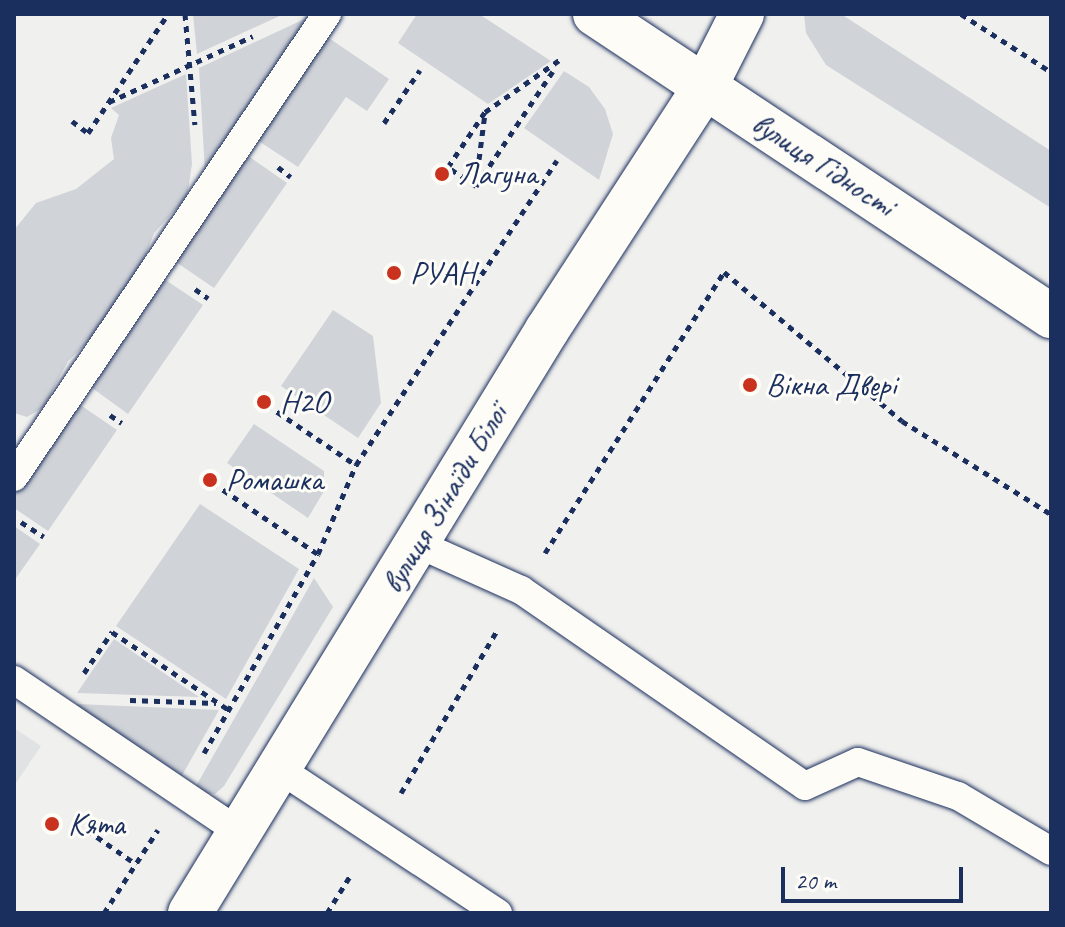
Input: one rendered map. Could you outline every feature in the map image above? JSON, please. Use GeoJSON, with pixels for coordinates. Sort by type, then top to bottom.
{"type":"FeatureCollection","features":[{"type":"Feature","properties":{"kind":"street","name":"вулиця Гідності"},"geometry":{"type":"LineString","coordinates":[[595,14],[1051,316]]}},
{"type":"Feature","properties":{"kind":"street","name":"вулиця Зінаїди Білої"},"geometry":{"type":"LineString","coordinates":[[190,913],[281,770],[547,330],[705,87],[742,14]]}},
{"type":"Feature","properties":{"kind":"lane"},"geometry":{"type":"LineString","coordinates":[[14,477],[327,14]]}},
{"type":"Feature","properties":{"kind":"lane"},"geometry":{"type":"LineString","coordinates":[[418,544],[521,590],[805,786],[858,762],[958,796],[1051,851]]}},
{"type":"Feature","properties":{"kind":"lane"},"geometry":{"type":"LineString","coordinates":[[14,680],[241,833]]}},
{"type":"Feature","properties":{"kind":"lane"},"geometry":{"type":"LineString","coordinates":[[281,770],[498,913]]}},
{"type":"Feature","properties":{"kind":"path"},"geometry":{"type":"LineString","coordinates":[[72,121],[88,133],[168,14]]}},
{"type":"Feature","properties":{"kind":"path"},"geometry":{"type":"LineString","coordinates":[[185,14],[200,202]]}},
{"type":"Feature","properties":{"kind":"path"},"geometry":{"type":"LineString","coordinates":[[961,14],[1051,72]]}},
{"type":"Feature","properties":{"kind":"path"},"geometry":{"type":"LineString","coordinates":[[109,102],[260,33]]}},
{"type":"Feature","properties":{"kind":"path"},"geometry":{"type":"LineString","coordinates":[[476,186],[565,55]]}},
{"type":"Feature","properties":{"kind":"path"},"geometry":{"type":"LineString","coordinates":[[476,186],[448,167],[485,112],[556,67]]}},
{"type":"Feature","properties":{"kind":"path"},"geometry":{"type":"LineString","coordinates":[[384,123],[420,70]]}},
{"type":"Feature","properties":{"kind":"path"},"geometry":{"type":"LineString","coordinates":[[476,186],[485,112]]}},
{"type":"Feature","properties":{"kind":"path"},"geometry":{"type":"LineString","coordinates":[[104,913],[181,793],[318,554],[356,465],[557,160]]}},
{"type":"Feature","properties":{"kind":"path"},"geometry":{"type":"LineString","coordinates":[[724,272],[902,421],[1051,514]]}},
{"type":"Feature","properties":{"kind":"path"},"geometry":{"type":"LineString","coordinates":[[267,405],[356,465]]}},
{"type":"Feature","properties":{"kind":"path"},"geometry":{"type":"LineString","coordinates":[[213,483],[318,554]]}},
{"type":"Feature","properties":{"kind":"path"},"geometry":{"type":"LineString","coordinates":[[14,517],[44,537]]}},
{"type":"Feature","properties":{"kind":"path"},"geometry":{"type":"LineString","coordinates":[[74,686],[112,632],[229,710]]}},
{"type":"Feature","properties":{"kind":"path"},"geometry":{"type":"LineString","coordinates":[[87,830],[136,864]]}},
{"type":"Feature","properties":{"kind":"shaded area"},"geometry":{"type":"Polygon","coordinates":[[[193,14],[284,14],[197,54],[193,14]]]}},
{"type":"Feature","properties":{"kind":"shaded area"},"geometry":{"type":"Polygon","coordinates":[[[417,14],[479,14],[551,61],[488,104],[398,43],[417,14]]]}},
{"type":"Feature","properties":{"kind":"shaded area"},"geometry":{"type":"Polygon","coordinates":[[[804,14],[841,14],[1051,151],[1051,208],[826,65],[806,33],[804,14]]]}},
{"type":"Feature","properties":{"kind":"shaded area"},"geometry":{"type":"Polygon","coordinates":[[[311,16],[205,172],[199,68],[311,16]]]}},
{"type":"Feature","properties":{"kind":"shaded area"},"geometry":{"type":"Polygon","coordinates":[[[323,34],[389,79],[367,111],[346,97],[298,167],[254,138],[323,34]]]}},
{"type":"Feature","properties":{"kind":"shaded area"},"geometry":{"type":"Polygon","coordinates":[[[564,71],[589,87],[605,109],[613,134],[599,180],[524,128],[564,71]]]}},
{"type":"Feature","properties":{"kind":"shaded area"},"geometry":{"type":"Polygon","coordinates":[[[186,74],[192,164],[187,197],[154,233],[142,264],[96,334],[68,361],[44,407],[27,417],[14,413],[14,230],[36,203],[76,189],[114,159],[111,138],[119,115],[111,108],[186,74]]]}},
{"type":"Feature","properties":{"kind":"shaded area"},"geometry":{"type":"Polygon","coordinates":[[[244,153],[287,183],[214,288],[173,260],[244,153]]]}},
{"type":"Feature","properties":{"kind":"shaded area"},"geometry":{"type":"Polygon","coordinates":[[[161,277],[203,305],[128,414],[88,385],[161,277]]]}},
{"type":"Feature","properties":{"kind":"shaded area"},"geometry":{"type":"Polygon","coordinates":[[[333,310],[373,336],[381,403],[358,438],[281,386],[333,310]]]}},
{"type":"Feature","properties":{"kind":"shaded area"},"geometry":{"type":"Polygon","coordinates":[[[76,402],[117,430],[48,531],[14,508],[14,494],[76,402]]]}},
{"type":"Feature","properties":{"kind":"shaded area"},"geometry":{"type":"Polygon","coordinates":[[[254,424],[324,471],[324,491],[308,518],[227,463],[254,424]]]}},
{"type":"Feature","properties":{"kind":"shaded area"},"geometry":{"type":"Polygon","coordinates":[[[200,504],[299,569],[226,699],[116,626],[200,504]]]}},
{"type":"Feature","properties":{"kind":"shaded area"},"geometry":{"type":"Polygon","coordinates":[[[14,526],[40,544],[14,581],[14,526]]]}},
{"type":"Feature","properties":{"kind":"shaded area"},"geometry":{"type":"Polygon","coordinates":[[[314,578],[333,607],[224,786],[215,794],[195,788],[314,578]]]}},
{"type":"Feature","properties":{"kind":"shaded area"},"geometry":{"type":"Polygon","coordinates":[[[114,639],[199,697],[77,693],[114,639]]]}},
{"type":"Feature","properties":{"kind":"shaded area"},"geometry":{"type":"Polygon","coordinates":[[[77,704],[219,710],[180,779],[76,710],[77,704]]]}},
{"type":"Feature","properties":{"kind":"shaded area"},"geometry":{"type":"Polygon","coordinates":[[[14,728],[41,746],[14,786],[14,728]]]}},
{"type":"Feature","properties":{"kind":"place","name":"Лагуна"},"geometry":{"type":"Point","coordinates":[442,174]}},
{"type":"Feature","properties":{"kind":"place","name":"РУАН"},"geometry":{"type":"Point","coordinates":[394,273]}},
{"type":"Feature","properties":{"kind":"place","name":"Вікна Двері"},"geometry":{"type":"Point","coordinates":[750,385]}},
{"type":"Feature","properties":{"kind":"place","name":"H2O"},"geometry":{"type":"Point","coordinates":[264,402]}},
{"type":"Feature","properties":{"kind":"place","name":"Ромашка"},"geometry":{"type":"Point","coordinates":[210,480]}},
{"type":"Feature","properties":{"kind":"place","name":"Кята"},"geometry":{"type":"Point","coordinates":[52,824]}}]}
